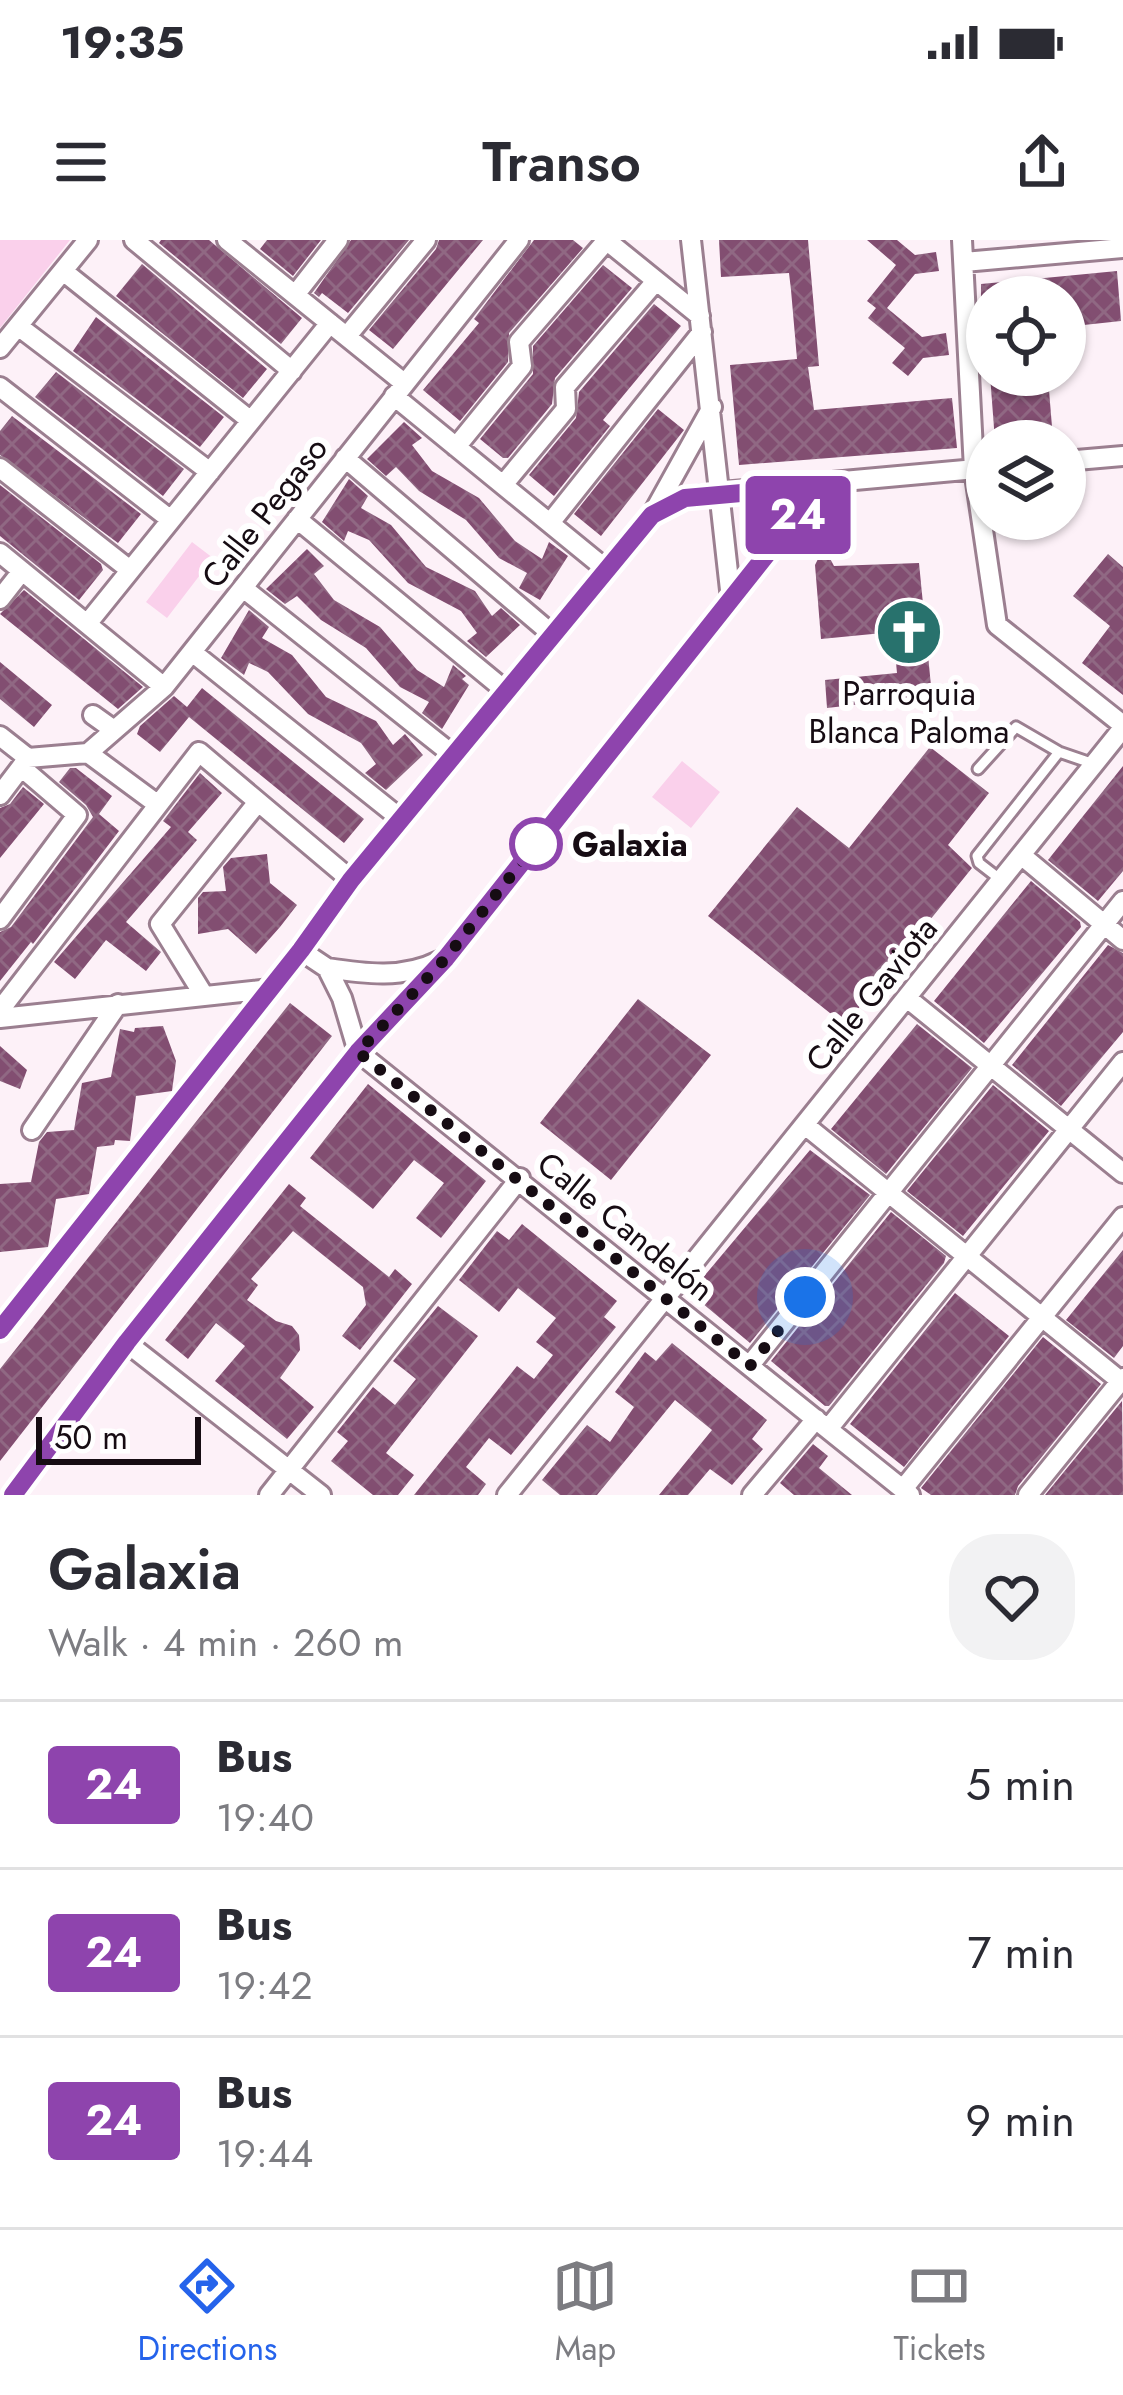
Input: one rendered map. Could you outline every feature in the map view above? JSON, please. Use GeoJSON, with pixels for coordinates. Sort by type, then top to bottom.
{"type":"FeatureCollection","features":[{"type":"Feature","properties":{"kind":"street"},"geometry":{"type":"LineString","coordinates":[[0,348],[88,240]]}},
{"type":"Feature","properties":{"kind":"street"},"geometry":{"type":"LineString","coordinates":[[134,240],[292,370]]}},
{"type":"Feature","properties":{"kind":"street"},"geometry":{"type":"LineString","coordinates":[[227,240],[250,247],[456,447],[607,570]]}},
{"type":"Feature","properties":{"kind":"street"},"geometry":{"type":"LineString","coordinates":[[295,295],[338,240]]}},
{"type":"Feature","properties":{"kind":"street"},"geometry":{"type":"LineString","coordinates":[[346,336],[426,240]]}},
{"type":"Feature","properties":{"kind":"street","name":"Calle Pegaso"},"geometry":{"type":"LineString","coordinates":[[88,753],[164,687],[518,240]]}},
{"type":"Feature","properties":{"kind":"street"},"geometry":{"type":"LineString","coordinates":[[456,447],[522,366],[519,342],[607,240],[701,324]]}},
{"type":"Feature","properties":{"kind":"street"},"geometry":{"type":"LineString","coordinates":[[691,240],[731,598]]}},
{"type":"Feature","properties":{"kind":"street"},"geometry":{"type":"LineString","coordinates":[[962,240],[977,420]]}},
{"type":"Feature","properties":{"kind":"street"},"geometry":{"type":"LineString","coordinates":[[964,262],[1123,248]]}},
{"type":"Feature","properties":{"kind":"street"},"geometry":{"type":"LineString","coordinates":[[63,272],[251,421]]}},
{"type":"Feature","properties":{"kind":"street"},"geometry":{"type":"LineString","coordinates":[[503,485],[566,409],[565,387],[656,280]]}},
{"type":"Feature","properties":{"kind":"street"},"geometry":{"type":"LineString","coordinates":[[87,624],[330,323]]}},
{"type":"Feature","properties":{"kind":"street"},"geometry":{"type":"LineString","coordinates":[[550,523],[701,324]]}},
{"type":"Feature","properties":{"kind":"street"},"geometry":{"type":"LineString","coordinates":[[18,326],[210,472]]}},
{"type":"Feature","properties":{"kind":"street"},"geometry":{"type":"LineString","coordinates":[[0,387],[171,520]]}},
{"type":"Feature","properties":{"kind":"street"},"geometry":{"type":"LineString","coordinates":[[0,1330],[301,950],[351,880],[652,515],[712,407]]}},
{"type":"Feature","properties":{"kind":"street"},"geometry":{"type":"LineString","coordinates":[[1086,459],[1123,456]]}},
{"type":"Feature","properties":{"kind":"street"},"geometry":{"type":"LineString","coordinates":[[345,458],[553,634]]}},
{"type":"Feature","properties":{"kind":"street"},"geometry":{"type":"LineString","coordinates":[[0,468],[130,570]]}},
{"type":"Feature","properties":{"kind":"street"},"geometry":{"type":"LineString","coordinates":[[652,515],[685,498],[722,492],[966,471]]}},
{"type":"Feature","properties":{"kind":"street"},"geometry":{"type":"LineString","coordinates":[[13,1495],[127,1342],[358,1052],[446,958],[821,486]]}},
{"type":"Feature","properties":{"kind":"street"},"geometry":{"type":"LineString","coordinates":[[297,520],[506,691]]}},
{"type":"Feature","properties":{"kind":"street"},"geometry":{"type":"LineString","coordinates":[[988,540],[997,625],[1123,726]]}},
{"type":"Feature","properties":{"kind":"street"},"geometry":{"type":"LineString","coordinates":[[0,553],[164,687]]}},
{"type":"Feature","properties":{"kind":"street"},"geometry":{"type":"LineString","coordinates":[[0,599],[22,571]]}},
{"type":"Feature","properties":{"kind":"street"},"geometry":{"type":"LineString","coordinates":[[243,588],[454,755]]}},
{"type":"Feature","properties":{"kind":"street"},"geometry":{"type":"LineString","coordinates":[[192,652],[401,819]]}},
{"type":"Feature","properties":{"kind":"street"},"geometry":{"type":"LineString","coordinates":[[93,715],[114,730]]}},
{"type":"Feature","properties":{"kind":"street","name":"Calle Gaviota"},"geometry":{"type":"LineString","coordinates":[[507,1495],[1123,726]]}},
{"type":"Feature","properties":{"kind":"street"},"geometry":{"type":"LineString","coordinates":[[0,736],[77,815],[0,919]]}},
{"type":"Feature","properties":{"kind":"street"},"geometry":{"type":"LineString","coordinates":[[0,1014],[199,752],[351,880]]}},
{"type":"Feature","properties":{"kind":"street"},"geometry":{"type":"LineString","coordinates":[[0,795],[24,762],[88,753],[157,804]]}},
{"type":"Feature","properties":{"kind":"street"},"geometry":{"type":"LineString","coordinates":[[203,994],[160,924],[258,802]]}},
{"type":"Feature","properties":{"kind":"street"},"geometry":{"type":"LineString","coordinates":[[1021,855],[1123,940]]}},
{"type":"Feature","properties":{"kind":"street"},"geometry":{"type":"LineString","coordinates":[[750,1366],[1123,901]]}},
{"type":"Feature","properties":{"kind":"street"},"geometry":{"type":"LineString","coordinates":[[301,950],[327,968],[375,976],[422,970],[446,958]]}},
{"type":"Feature","properties":{"kind":"street"},"geometry":{"type":"LineString","coordinates":[[327,968],[342,998],[358,1052]]}},
{"type":"Feature","properties":{"kind":"street"},"geometry":{"type":"LineString","coordinates":[[0,1014],[270,989]]}},
{"type":"Feature","properties":{"kind":"street"},"geometry":{"type":"LineString","coordinates":[[908,998],[1123,1173]]}},
{"type":"Feature","properties":{"kind":"street"},"geometry":{"type":"LineString","coordinates":[[32,1130],[118,1004]]}},
{"type":"Feature","properties":{"kind":"street","name":"Calle Candelón"},"geometry":{"type":"LineString","coordinates":[[358,1052],[907,1492]]}},
{"type":"Feature","properties":{"kind":"street"},"geometry":{"type":"LineString","coordinates":[[752,1495],[822,1424],[966,1256],[1123,1062]]}},
{"type":"Feature","properties":{"kind":"street"},"geometry":{"type":"LineString","coordinates":[[806,1125],[1122,1381],[1028,1495]]}},
{"type":"Feature","properties":{"kind":"street"},"geometry":{"type":"LineString","coordinates":[[269,1495],[520,1178]]}},
{"type":"Feature","properties":{"kind":"street"},"geometry":{"type":"LineString","coordinates":[[907,1492],[1123,1217]]}},
{"type":"Feature","properties":{"kind":"street"},"geometry":{"type":"LineString","coordinates":[[127,1342],[321,1495]]}},
{"type":"Feature","properties":{"kind":"lane"},"geometry":{"type":"LineString","coordinates":[[978,769],[1016,727],[1059,752],[1094,764]]}},
{"type":"Feature","properties":{"kind":"lane"},"geometry":{"type":"LineString","coordinates":[[1001,880],[977,856],[1059,752]]}},
{"type":"Feature","properties":{"kind":"shaded area"},"geometry":{"type":"Polygon","coordinates":[[[0,240],[70,240],[0,328],[0,240]]]}},
{"type":"Feature","properties":{"kind":"shaded area"},"geometry":{"type":"Polygon","coordinates":[[[192,542],[213,558],[167,618],[146,602],[192,542]]]}},
{"type":"Feature","properties":{"kind":"shaded area"},"geometry":{"type":"Polygon","coordinates":[[[682,761],[720,792],[691,828],[652,797],[682,761]]]}},
{"type":"Feature","properties":{"kind":"building"},"geometry":{"type":"Polygon","coordinates":[[[161,240],[209,240],[302,318],[281,344],[161,240]]]}},
{"type":"Feature","properties":{"kind":"building"},"geometry":{"type":"Polygon","coordinates":[[[267,240],[321,240],[293,276],[260,249],[267,240]]]}},
{"type":"Feature","properties":{"kind":"building"},"geometry":{"type":"Polygon","coordinates":[[[351,240],[409,240],[348,313],[322,293],[319,297],[314,293],[351,240]]]}},
{"type":"Feature","properties":{"kind":"building"},"geometry":{"type":"Polygon","coordinates":[[[439,240],[483,240],[393,349],[369,330],[439,240]]]}},
{"type":"Feature","properties":{"kind":"building"},"geometry":{"type":"Polygon","coordinates":[[[534,240],[573,240],[583,248],[509,333],[508,362],[460,421],[423,390],[479,323],[474,319],[534,240]]]}},
{"type":"Feature","properties":{"kind":"building"},"geometry":{"type":"Polygon","coordinates":[[[719,240],[808,240],[819,366],[808,367],[814,410],[952,398],[957,448],[739,465],[730,365],[797,359],[791,290],[789,273],[721,277],[719,240]]]}},
{"type":"Feature","properties":{"kind":"building"},"geometry":{"type":"Polygon","coordinates":[[[867,240],[897,240],[915,255],[936,252],[939,271],[915,274],[887,308],[922,337],[946,333],[949,355],[923,358],[908,376],[892,363],[905,348],[868,318],[876,308],[867,301],[896,265],[867,240]]]}},
{"type":"Feature","properties":{"kind":"building"},"geometry":{"type":"Polygon","coordinates":[[[142,264],[267,369],[243,398],[116,296],[142,264]]]}},
{"type":"Feature","properties":{"kind":"building"},"geometry":{"type":"Polygon","coordinates":[[[603,265],[632,288],[555,378],[552,404],[508,458],[503,458],[480,439],[533,374],[533,346],[603,265]]]}},
{"type":"Feature","properties":{"kind":"building"},"geometry":{"type":"Polygon","coordinates":[[[1117,271],[1121,321],[1086,325],[1086,276],[1065,276],[1117,271]]]}},
{"type":"Feature","properties":{"kind":"building"},"geometry":{"type":"Polygon","coordinates":[[[654,304],[681,326],[603,420],[610,426],[554,496],[529,475],[576,418],[579,392],[654,304]]]}},
{"type":"Feature","properties":{"kind":"building"},"geometry":{"type":"Polygon","coordinates":[[[96,317],[224,417],[200,447],[73,351],[96,317]]]}},
{"type":"Feature","properties":{"kind":"building"},"geometry":{"type":"Polygon","coordinates":[[[56,372],[184,469],[163,496],[35,397],[56,372]]]}},
{"type":"Feature","properties":{"kind":"building"},"geometry":{"type":"Polygon","coordinates":[[[992,396],[1049,396],[1051,420],[993,420],[992,396]]]}},
{"type":"Feature","properties":{"kind":"building"},"geometry":{"type":"Polygon","coordinates":[[[658,409],[684,430],[601,536],[574,514],[658,409]]]}},
{"type":"Feature","properties":{"kind":"building"},"geometry":{"type":"Polygon","coordinates":[[[12,416],[141,514],[118,543],[0,455],[0,431],[12,416]]]}},
{"type":"Feature","properties":{"kind":"building"},"geometry":{"type":"Polygon","coordinates":[[[404,422],[422,438],[412,445],[432,471],[479,498],[515,541],[542,559],[549,542],[568,556],[540,600],[519,588],[527,573],[499,558],[466,520],[419,491],[396,467],[386,476],[367,459],[404,422]]]}},
{"type":"Feature","properties":{"kind":"building"},"geometry":{"type":"Polygon","coordinates":[[[349,479],[368,496],[361,508],[391,525],[426,567],[475,591],[492,616],[501,608],[520,625],[486,657],[467,641],[477,633],[461,611],[408,583],[369,540],[348,531],[344,541],[322,522],[349,479]]]}},
{"type":"Feature","properties":{"kind":"building"},"geometry":{"type":"Polygon","coordinates":[[[0,485],[101,564],[103,570],[79,600],[0,536],[0,485]]]}},
{"type":"Feature","properties":{"kind":"building","name":"Parroquia Blanca Paloma"},"geometry":{"type":"Polygon","coordinates":[[[824,547],[834,566],[919,563],[932,696],[827,708],[825,680],[897,673],[893,632],[821,639],[815,565],[824,547]]]}},
{"type":"Feature","properties":{"kind":"building"},"geometry":{"type":"Polygon","coordinates":[[[307,549],[324,566],[314,574],[334,600],[380,627],[417,670],[444,687],[453,665],[466,676],[462,679],[469,685],[442,729],[422,713],[429,702],[400,687],[366,648],[321,620],[297,596],[285,604],[266,589],[307,549]]]}},
{"type":"Feature","properties":{"kind":"building"},"geometry":{"type":"Polygon","coordinates":[[[1108,554],[1123,567],[1123,695],[1082,663],[1110,626],[1073,596],[1108,554]]]}},
{"type":"Feature","properties":{"kind":"building"},"geometry":{"type":"Polygon","coordinates":[[[24,590],[143,687],[118,709],[0,614],[24,590]]]}},
{"type":"Feature","properties":{"kind":"building"},"geometry":{"type":"Polygon","coordinates":[[[249,610],[269,627],[262,638],[292,655],[326,697],[376,721],[393,745],[405,734],[423,755],[386,790],[365,773],[376,764],[361,743],[308,714],[268,672],[249,663],[244,675],[221,658],[249,610]]]}},
{"type":"Feature","properties":{"kind":"building"},"geometry":{"type":"Polygon","coordinates":[[[0,662],[52,705],[34,727],[0,699],[0,662]]]}},
{"type":"Feature","properties":{"kind":"building"},"geometry":{"type":"Polygon","coordinates":[[[202,688],[364,819],[344,843],[189,717],[160,752],[137,734],[174,696],[187,707],[202,688]]]}},
{"type":"Feature","properties":{"kind":"building"},"geometry":{"type":"Polygon","coordinates":[[[930,747],[989,793],[948,845],[972,868],[845,1025],[708,916],[797,807],[849,848],[930,747]]]}},
{"type":"Feature","properties":{"kind":"building"},"geometry":{"type":"Polygon","coordinates":[[[1123,766],[1123,871],[1098,901],[1048,860],[1123,766]]]}},
{"type":"Feature","properties":{"kind":"building"},"geometry":{"type":"Polygon","coordinates":[[[70,768],[112,796],[99,814],[119,831],[0,981],[0,932],[11,927],[93,817],[59,782],[70,768]]]}},
{"type":"Feature","properties":{"kind":"building"},"geometry":{"type":"Polygon","coordinates":[[[200,773],[222,793],[188,832],[197,840],[126,922],[161,952],[146,971],[106,940],[75,979],[54,962],[171,827],[163,821],[200,773]]]}},
{"type":"Feature","properties":{"kind":"building"},"geometry":{"type":"Polygon","coordinates":[[[23,787],[44,804],[0,858],[0,808],[10,804],[23,787]]]}},
{"type":"Feature","properties":{"kind":"building"},"geometry":{"type":"Polygon","coordinates":[[[267,854],[270,883],[297,905],[280,927],[256,954],[228,929],[198,934],[198,898],[203,892],[226,891],[223,867],[231,858],[267,854]]]}},
{"type":"Feature","properties":{"kind":"building"},"geometry":{"type":"Polygon","coordinates":[[[1031,881],[1081,927],[984,1043],[934,1001],[1031,881]]]}},
{"type":"Feature","properties":{"kind":"building"},"geometry":{"type":"Polygon","coordinates":[[[1108,945],[1123,953],[1123,1032],[1061,1106],[1012,1065],[1108,945]]]}},
{"type":"Feature","properties":{"kind":"building"},"geometry":{"type":"Polygon","coordinates":[[[638,999],[711,1055],[611,1180],[540,1123],[638,999]]]}},
{"type":"Feature","properties":{"kind":"building"},"geometry":{"type":"Polygon","coordinates":[[[290,1003],[332,1036],[0,1461],[0,1369],[290,1003]]]}},
{"type":"Feature","properties":{"kind":"building"},"geometry":{"type":"Polygon","coordinates":[[[917,1024],[972,1068],[886,1174],[831,1129],[917,1024]]]}},
{"type":"Feature","properties":{"kind":"building"},"geometry":{"type":"Polygon","coordinates":[[[163,1026],[176,1061],[172,1091],[136,1096],[130,1141],[115,1140],[114,1145],[97,1147],[89,1194],[56,1199],[48,1247],[0,1252],[0,1184],[31,1182],[39,1142],[47,1132],[74,1130],[82,1083],[111,1077],[120,1029],[134,1032],[135,1028],[163,1026]]]}},
{"type":"Feature","properties":{"kind":"building"},"geometry":{"type":"Polygon","coordinates":[[[0,1046],[27,1070],[20,1089],[0,1081],[0,1046]]]}},
{"type":"Feature","properties":{"kind":"building"},"geometry":{"type":"Polygon","coordinates":[[[368,1084],[486,1181],[441,1238],[416,1218],[444,1183],[414,1160],[373,1209],[310,1158],[368,1084]]]}},
{"type":"Feature","properties":{"kind":"building"},"geometry":{"type":"Polygon","coordinates":[[[993,1085],[1049,1131],[963,1236],[907,1191],[993,1085]]]}},
{"type":"Feature","properties":{"kind":"building"},"geometry":{"type":"Polygon","coordinates":[[[810,1150],[870,1195],[750,1343],[690,1293],[810,1150]]]}},
{"type":"Feature","properties":{"kind":"building"},"geometry":{"type":"Polygon","coordinates":[[[289,1184],[306,1198],[300,1206],[389,1277],[395,1269],[412,1284],[360,1350],[342,1336],[366,1305],[363,1287],[293,1231],[251,1279],[258,1285],[247,1300],[299,1335],[300,1350],[280,1378],[314,1407],[287,1439],[215,1381],[245,1346],[216,1323],[188,1359],[165,1340],[289,1184]]]}},
{"type":"Feature","properties":{"kind":"building"},"geometry":{"type":"Polygon","coordinates":[[[891,1212],[946,1256],[944,1263],[825,1406],[771,1361],[891,1212]]]}},
{"type":"Feature","properties":{"kind":"building"},"geometry":{"type":"Polygon","coordinates":[[[522,1224],[617,1301],[604,1317],[616,1327],[511,1455],[489,1438],[466,1467],[486,1484],[478,1495],[414,1495],[517,1366],[534,1379],[553,1355],[536,1342],[556,1318],[518,1288],[499,1312],[459,1280],[497,1231],[509,1240],[522,1224]]]}},
{"type":"Feature","properties":{"kind":"building"},"geometry":{"type":"Polygon","coordinates":[[[1123,1250],[1123,1346],[1114,1358],[1066,1320],[1123,1250]]]}},
{"type":"Feature","properties":{"kind":"building"},"geometry":{"type":"Polygon","coordinates":[[[955,1293],[1009,1336],[904,1467],[850,1424],[955,1293]]]}},
{"type":"Feature","properties":{"kind":"building"},"geometry":{"type":"Polygon","coordinates":[[[438,1306],[478,1336],[386,1453],[414,1475],[398,1495],[373,1495],[331,1461],[348,1441],[337,1432],[373,1387],[395,1405],[416,1379],[393,1361],[438,1306]]]}},
{"type":"Feature","properties":{"kind":"building"},"geometry":{"type":"Polygon","coordinates":[[[1043,1337],[1101,1384],[1015,1495],[931,1495],[921,1488],[1043,1337]]]}},
{"type":"Feature","properties":{"kind":"building"},"geometry":{"type":"Polygon","coordinates":[[[672,1343],[767,1420],[752,1439],[763,1449],[732,1485],[710,1469],[688,1495],[659,1495],[712,1430],[675,1400],[597,1495],[560,1495],[542,1480],[587,1425],[610,1442],[634,1407],[615,1392],[645,1352],[656,1361],[672,1343]]]}},
{"type":"Feature","properties":{"kind":"building"},"geometry":{"type":"Polygon","coordinates":[[[1122,1401],[1123,1495],[1045,1495],[1122,1401]]]}},
{"type":"Feature","properties":{"kind":"building"},"geometry":{"type":"Polygon","coordinates":[[[813,1444],[828,1456],[819,1468],[852,1495],[794,1495],[780,1483],[813,1444]]]}},
{"type":"Feature","properties":{"kind":"bus line","name":"24"},"geometry":{"type":"LineString","coordinates":[[0,1330],[301,950],[351,880],[652,515],[685,498],[821,486],[446,958],[358,1052],[127,1342],[13,1495]]}},
{"type":"Feature","properties":{"kind":"place","name":"Parroquia Blanca Paloma"},"geometry":{"type":"Point","coordinates":[909,632]}},
{"type":"Feature","properties":{"kind":"place","name":"Galaxia"},"geometry":{"type":"Point","coordinates":[536,844]}},
{"type":"Feature","properties":{"kind":"route"},"geometry":{"type":"LineString","coordinates":[[536,844],[446,958],[358,1052],[750,1366],[805,1297]]}}]}
